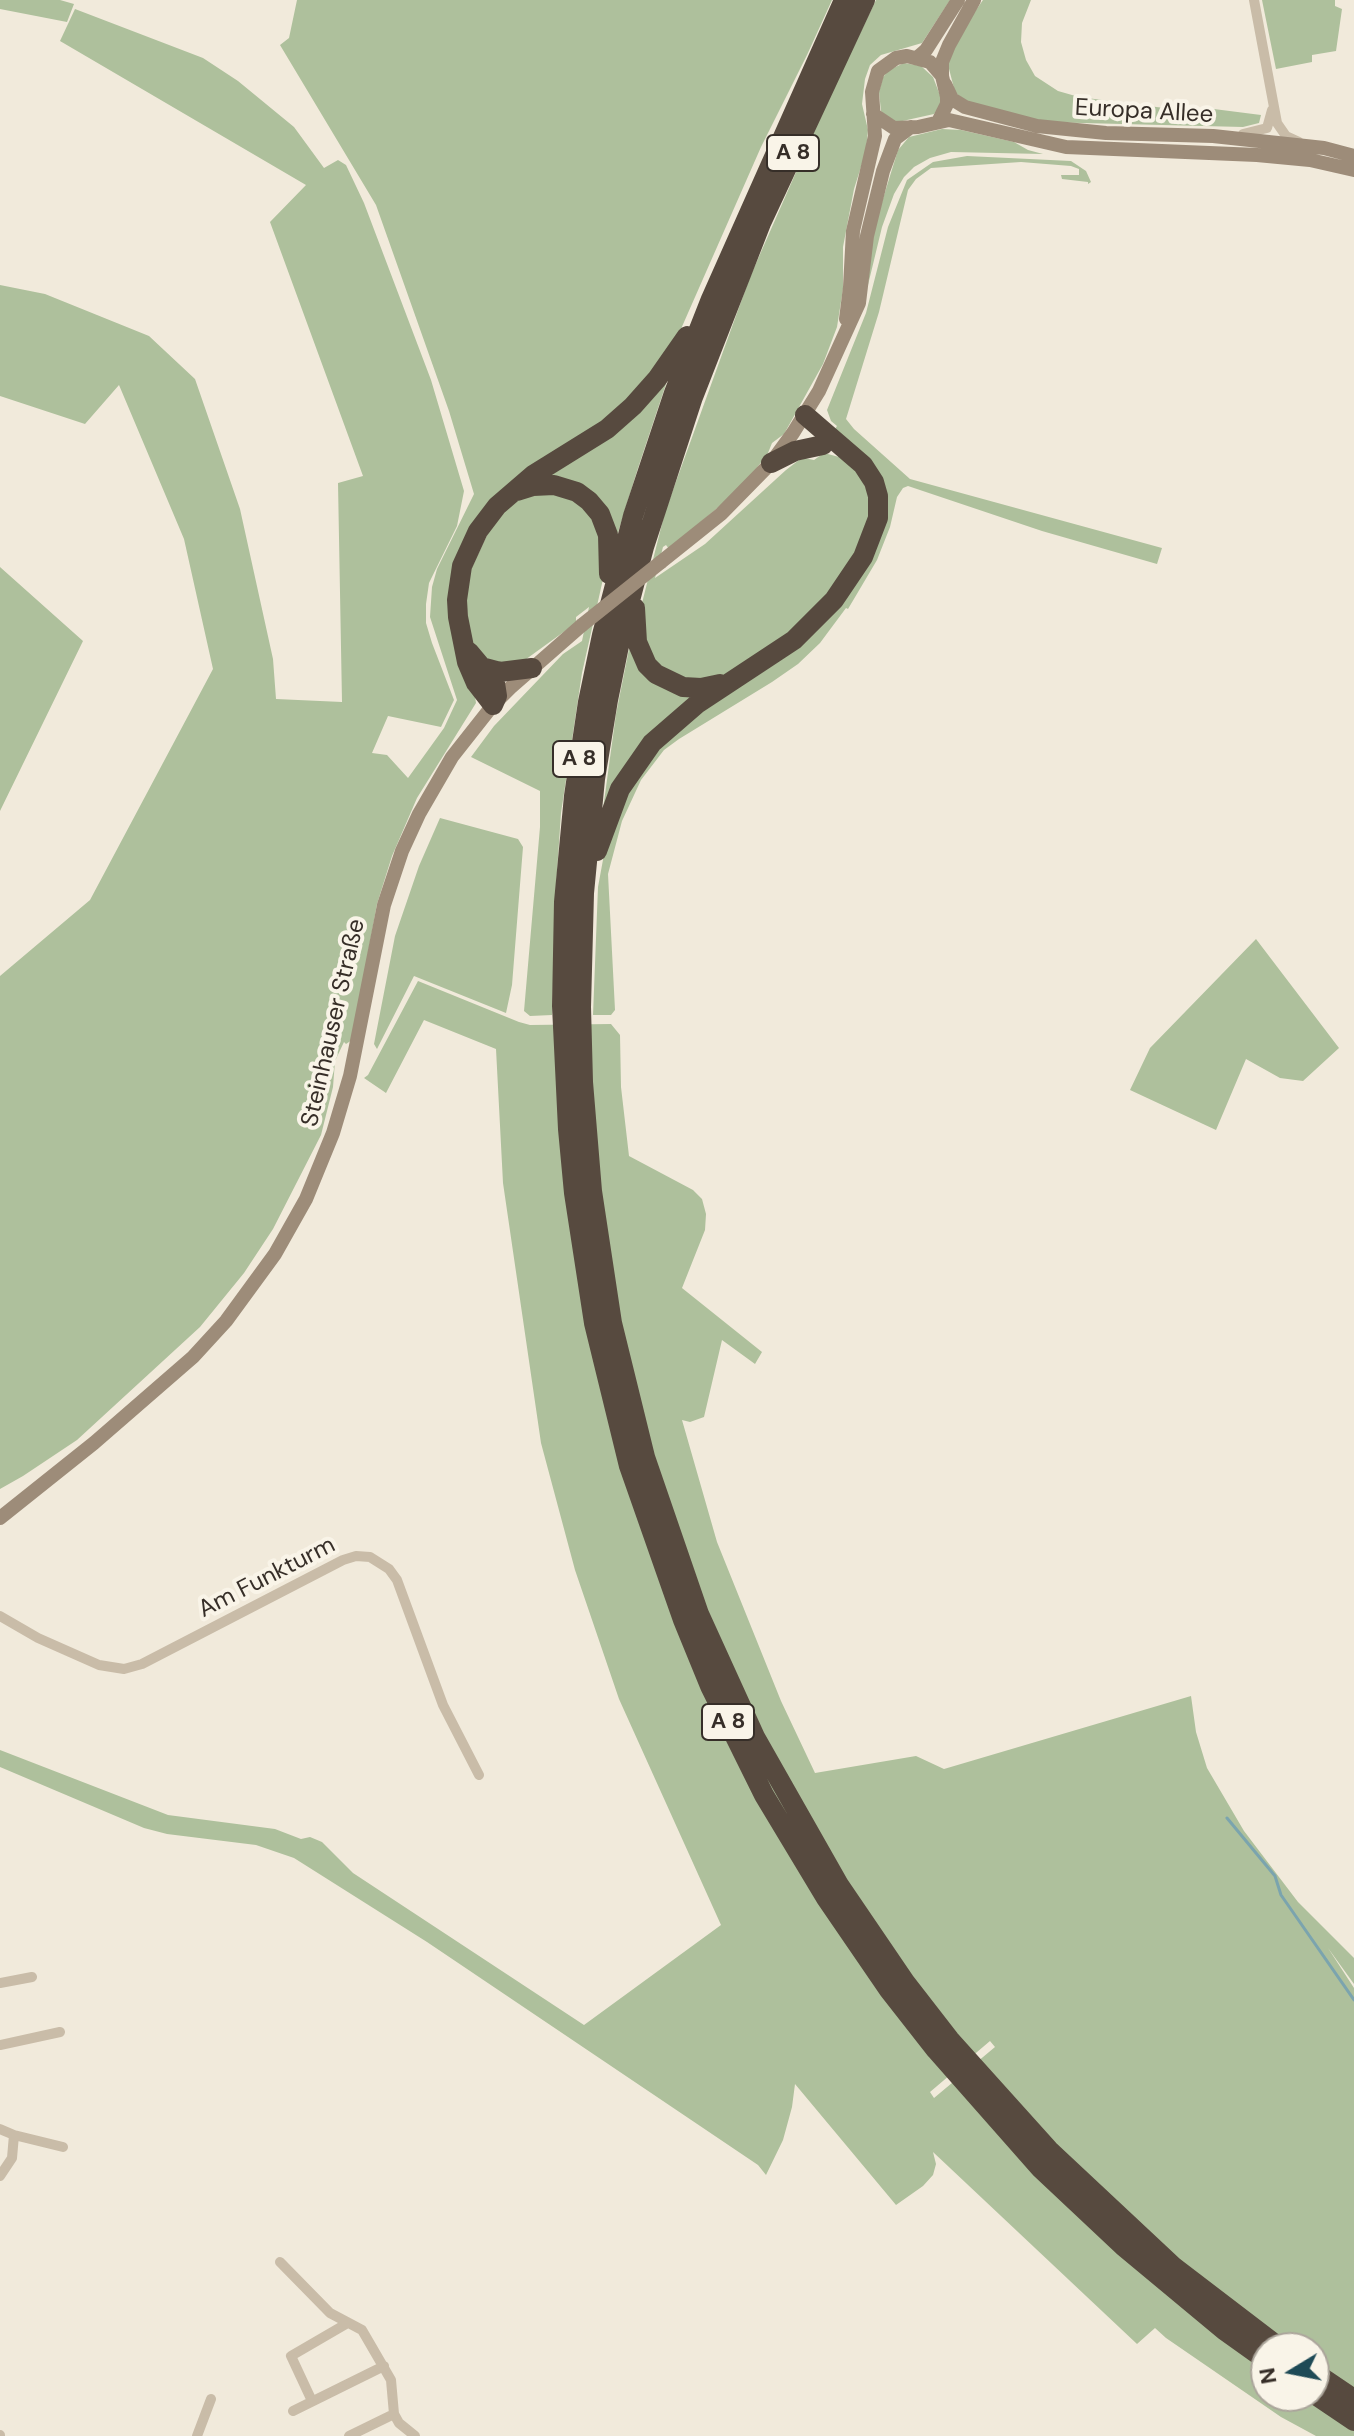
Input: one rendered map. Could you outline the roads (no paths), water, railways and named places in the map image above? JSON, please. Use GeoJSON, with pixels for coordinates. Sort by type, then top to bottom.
{"type":"FeatureCollection","features":[{"type":"Feature","properties":{"kind":"highway","name":"A 8"},"geometry":{"type":"LineString","coordinates":[[844,0],[711,299],[674,393],[633,516],[588,702],[564,902],[562,1006],[568,1129],[583,1260],[611,1397],[642,1508],[683,1620],[740,1746],[794,1846],[858,1947],[983,2106],[1077,2204],[1171,2287],[1250,2348]]}},
{"type":"Feature","properties":{"kind":"highway","name":"A 8"},"geometry":{"type":"LineString","coordinates":[[865,0],[761,223],[726,309],[675,449],[644,547],[608,700],[595,779],[584,893],[581,965],[583,1082],[592,1191],[612,1323],[645,1457],[699,1614],[732,1690],[778,1782],[839,1885],[905,1982],[950,2040],[1049,2150],[1174,2267],[1259,2332]]}},
{"type":"Feature","properties":{"kind":"highway"},"geometry":{"type":"LineString","coordinates":[[493,705],[471,673],[461,634],[457,600],[462,566],[478,531],[497,506],[533,475],[607,429],[633,406],[667,366],[711,299]]}},
{"type":"Feature","properties":{"kind":"highway"},"geometry":{"type":"LineString","coordinates":[[805,415],[807,433],[823,445],[857,461]]}},
{"type":"Feature","properties":{"kind":"highway"},"geometry":{"type":"LineString","coordinates":[[584,893],[604,826],[633,768],[666,728],[781,651],[810,626],[844,588],[863,557],[876,527],[879,505],[874,482],[857,461],[805,415]]}},
{"type":"Feature","properties":{"kind":"highway"},"geometry":{"type":"LineString","coordinates":[[771,463],[800,449],[823,445]]}},
{"type":"Feature","properties":{"kind":"highway"},"geometry":{"type":"LineString","coordinates":[[514,492],[540,485],[563,486],[583,496],[596,508],[609,543],[606,618]]}},
{"type":"Feature","properties":{"kind":"highway"},"geometry":{"type":"LineString","coordinates":[[644,547],[634,616],[640,653],[647,665],[666,681],[683,687],[710,686],[735,679]]}},
{"type":"Feature","properties":{"kind":"highway"},"geometry":{"type":"LineString","coordinates":[[461,634],[471,656],[495,683],[497,696],[493,705]]}},
{"type":"Feature","properties":{"kind":"highway"},"geometry":{"type":"LineString","coordinates":[[481,667],[500,672],[532,668]]}},
{"type":"Feature","properties":{"kind":"highway"},"geometry":{"type":"LineString","coordinates":[[1330,2383],[1354,2399]]}},
{"type":"Feature","properties":{"kind":"highway"},"geometry":{"type":"LineString","coordinates":[[1330,2405],[1354,2421]]}},
{"type":"Feature","properties":{"kind":"main road"},"geometry":{"type":"LineString","coordinates":[[918,57],[926,50],[958,0]]}},
{"type":"Feature","properties":{"kind":"main road"},"geometry":{"type":"LineString","coordinates":[[873,114],[894,128],[938,122],[947,104],[943,80],[944,55],[974,0]]}},
{"type":"Feature","properties":{"kind":"main road"},"geometry":{"type":"LineString","coordinates":[[842,339],[850,297],[853,231],[875,136],[872,92],[878,71],[896,58],[918,57],[930,62],[943,80]]}},
{"type":"Feature","properties":{"kind":"main road","name":"Europa Allee"},"geometry":{"type":"LineString","coordinates":[[943,80],[952,99],[965,107],[1037,126],[1106,133],[1213,136],[1324,148],[1354,156]]}},
{"type":"Feature","properties":{"kind":"main road","name":"Europa Allee"},"geometry":{"type":"LineString","coordinates":[[938,122],[956,122],[1066,147],[1272,156],[1325,162],[1354,170]]}},
{"type":"Feature","properties":{"kind":"main road"},"geometry":{"type":"LineString","coordinates":[[842,339],[859,303],[867,236],[883,171],[898,135],[911,127]]}},
{"type":"Feature","properties":{"kind":"main road","name":"Steinhauser Straße"},"geometry":{"type":"LineString","coordinates":[[0,1518],[94,1443],[193,1357],[243,1300],[290,1230],[320,1168],[350,1076],[384,905],[402,851],[426,798],[452,757],[493,705],[532,668],[721,514],[771,463],[805,415],[842,339]]}},
{"type":"Feature","properties":{"kind":"street"},"geometry":{"type":"LineString","coordinates":[[1254,0],[1279,127],[1286,136],[1324,148]]}},
{"type":"Feature","properties":{"kind":"street"},"geometry":{"type":"LineString","coordinates":[[1213,136],[1262,131],[1268,125],[1273,108]]}},
{"type":"Feature","properties":{"kind":"street","name":"Am Funkturm"},"geometry":{"type":"LineString","coordinates":[[0,1616],[38,1638],[99,1665],[124,1669],[142,1664],[343,1560],[356,1556],[370,1557],[389,1569],[397,1580],[443,1705],[479,1775]]}},
{"type":"Feature","properties":{"kind":"street"},"geometry":{"type":"LineString","coordinates":[[0,1983],[32,1977]]}},
{"type":"Feature","properties":{"kind":"street"},"geometry":{"type":"LineString","coordinates":[[0,2045],[60,2032]]}},
{"type":"Feature","properties":{"kind":"street"},"geometry":{"type":"LineString","coordinates":[[0,2129],[63,2147]]}},
{"type":"Feature","properties":{"kind":"street"},"geometry":{"type":"LineString","coordinates":[[0,2176],[12,2158],[14,2135]]}},
{"type":"Feature","properties":{"kind":"street"},"geometry":{"type":"LineString","coordinates":[[280,2262],[330,2313],[362,2330],[384,2366],[393,2388],[394,2414],[399,2423],[415,2436]]}},
{"type":"Feature","properties":{"kind":"street"},"geometry":{"type":"LineString","coordinates":[[312,2401],[291,2356],[346,2324]]}},
{"type":"Feature","properties":{"kind":"street"},"geometry":{"type":"LineString","coordinates":[[293,2411],[384,2366]]}},
{"type":"Feature","properties":{"kind":"street"},"geometry":{"type":"LineString","coordinates":[[211,2399],[199,2432],[211,2436]]}},
{"type":"Feature","properties":{"kind":"street"},"geometry":{"type":"LineString","coordinates":[[349,2436],[394,2414]]}},
{"type":"Feature","properties":{"kind":"waterway"},"geometry":{"type":"LineString","coordinates":[[1227,1818],[1275,1876],[1281,1895],[1354,2000]]}}]}
